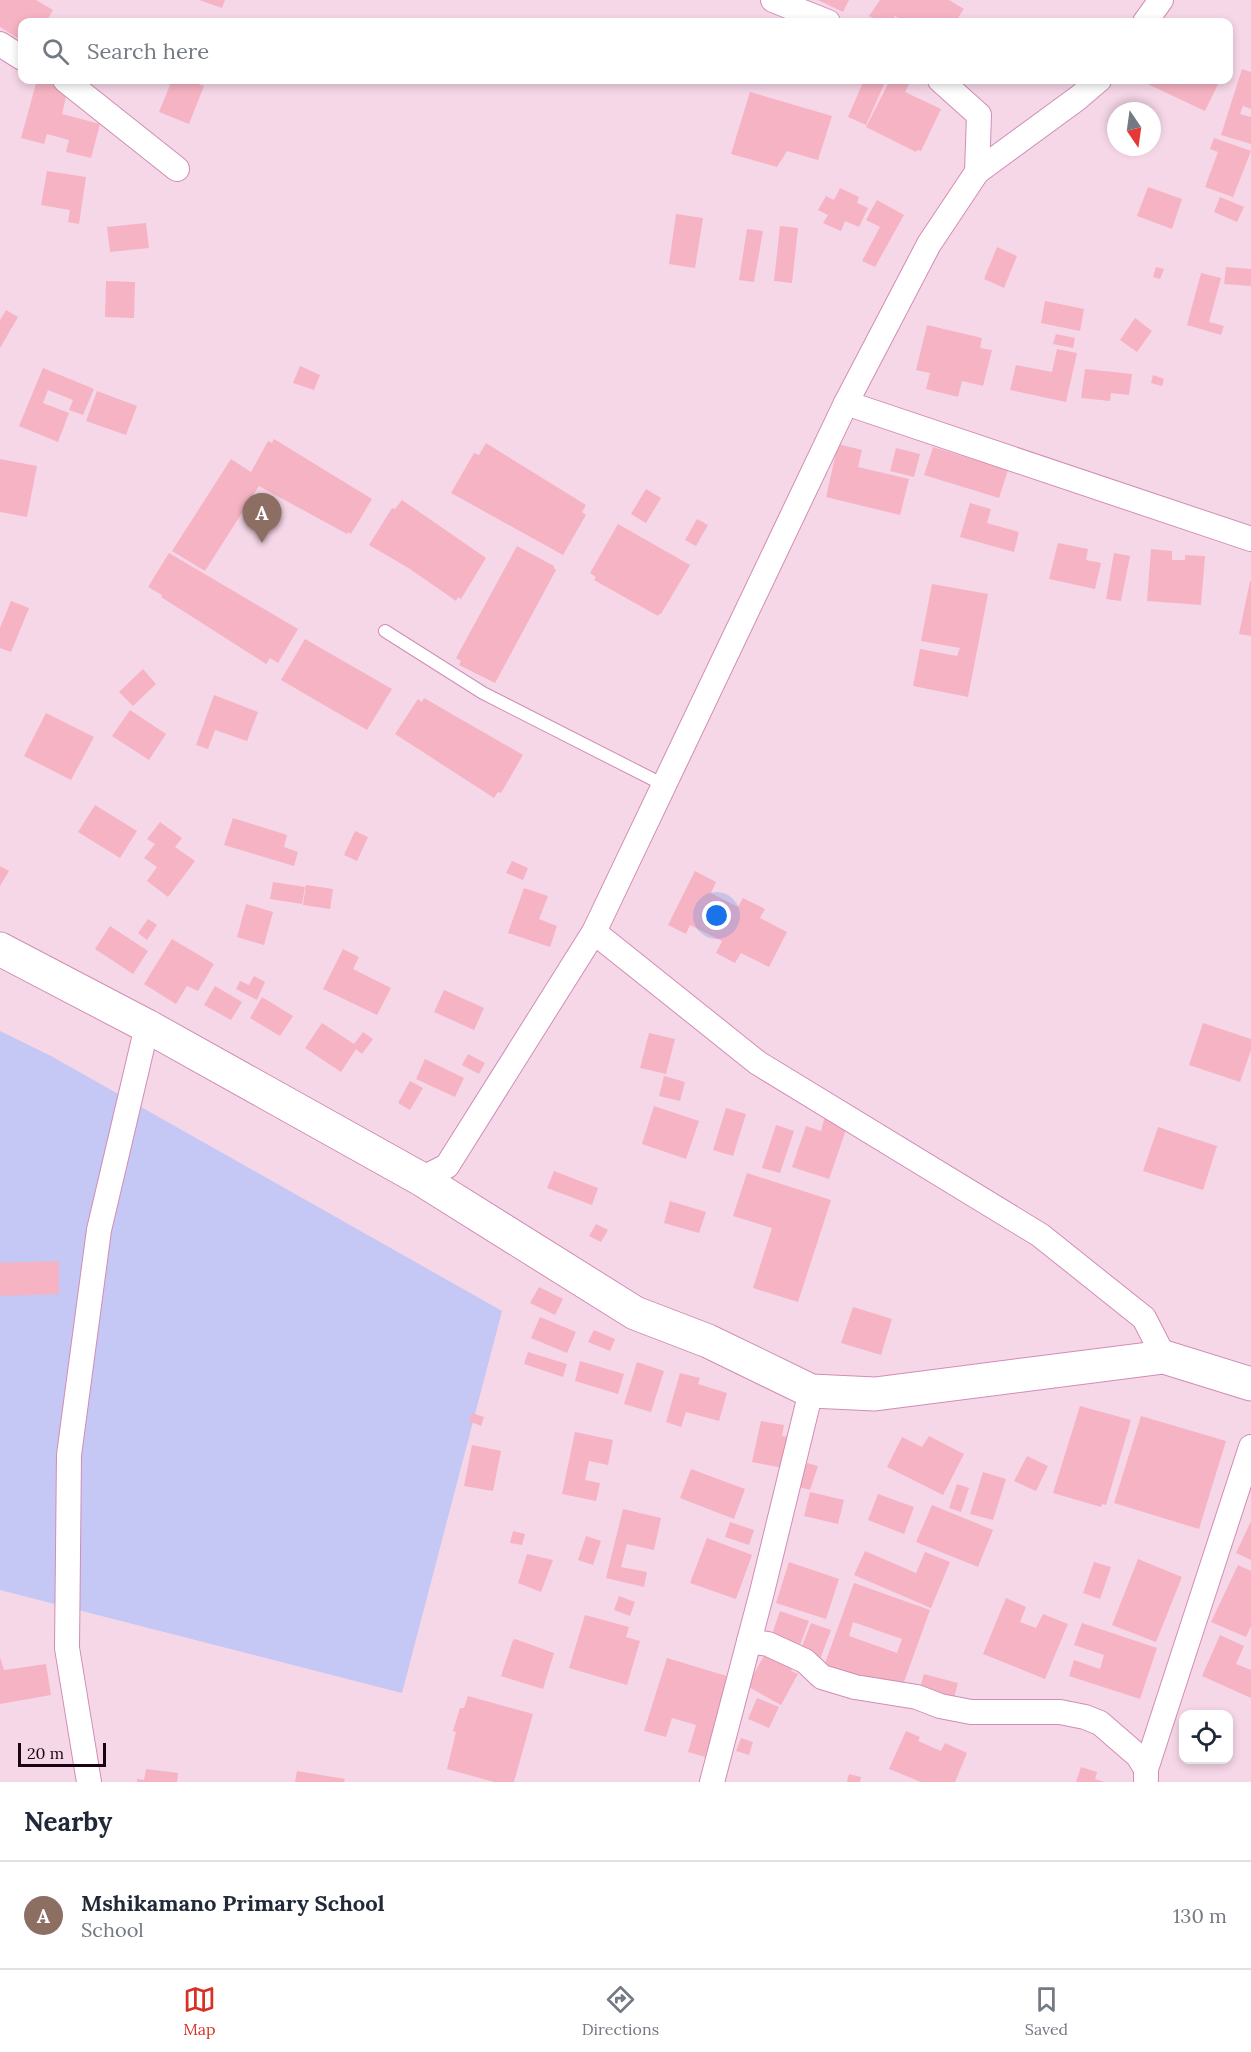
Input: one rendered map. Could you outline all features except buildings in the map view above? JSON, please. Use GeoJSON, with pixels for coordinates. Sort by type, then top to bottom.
{"type":"FeatureCollection","features":[{"type":"Feature","properties":{"kind":"street"},"geometry":{"type":"LineString","coordinates":[[773,0],[818,18]]}},
{"type":"Feature","properties":{"kind":"street"},"geometry":{"type":"LineString","coordinates":[[1148,18],[1161,0]]}},
{"type":"Feature","properties":{"kind":"street"},"geometry":{"type":"LineString","coordinates":[[0,44],[18,55]]}},
{"type":"Feature","properties":{"kind":"street"},"geometry":{"type":"LineString","coordinates":[[70,84],[177,169]]}},
{"type":"Feature","properties":{"kind":"street"},"geometry":{"type":"LineString","coordinates":[[944,84],[979,115],[977,172]]}},
{"type":"Feature","properties":{"kind":"street"},"geometry":{"type":"LineString","coordinates":[[421,1179],[447,1166],[594,932],[846,403],[929,244],[977,172],[1094,84]]}},
{"type":"Feature","properties":{"kind":"street"},"geometry":{"type":"LineString","coordinates":[[846,403],[1251,539]]}},
{"type":"Feature","properties":{"kind":"street"},"geometry":{"type":"LineString","coordinates":[[594,932],[758,1062],[1040,1235],[1144,1318],[1164,1357]]}},
{"type":"Feature","properties":{"kind":"street"},"geometry":{"type":"LineString","coordinates":[[0,950],[147,1026],[421,1179],[635,1314],[708,1341],[811,1391],[875,1394],[1164,1357],[1251,1384]]}},
{"type":"Feature","properties":{"kind":"street"},"geometry":{"type":"LineString","coordinates":[[89,1782],[67,1648],[69,1455],[99,1230],[147,1026]]}},
{"type":"Feature","properties":{"kind":"street"},"geometry":{"type":"LineString","coordinates":[[712,1782],[811,1391]]}},
{"type":"Feature","properties":{"kind":"street"},"geometry":{"type":"LineString","coordinates":[[1146,1775],[1251,1447]]}},
{"type":"Feature","properties":{"kind":"street"},"geometry":{"type":"LineString","coordinates":[[749,1641],[777,1648],[805,1661],[822,1677],[855,1687],[917,1697],[940,1706],[971,1712],[1060,1712],[1085,1717],[1100,1723],[1138,1756],[1146,1775]]}},
{"type":"Feature","properties":{"kind":"lane"},"geometry":{"type":"LineString","coordinates":[[385,631],[483,693],[664,785]]}},
{"type":"Feature","properties":{"kind":"shaded area"},"geometry":{"type":"Polygon","coordinates":[[[0,1031],[51,1056],[502,1311],[402,1693],[0,1590],[0,1031]]]}},
{"type":"Feature","properties":{"kind":"place","name":"Mshikamano Primary School"},"geometry":{"type":"Point","coordinates":[262,543]}}]}
